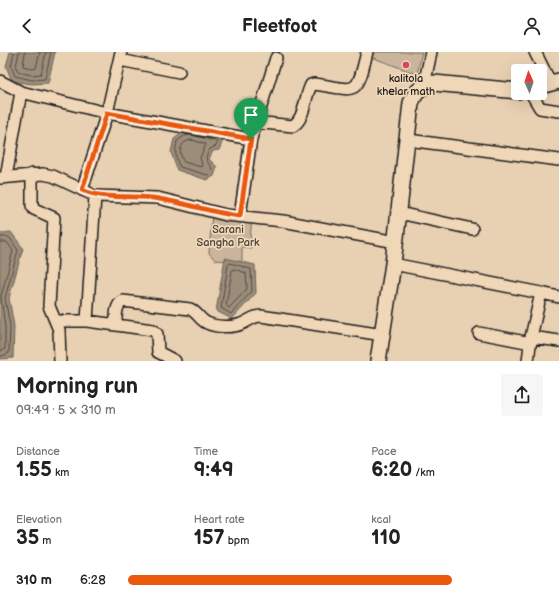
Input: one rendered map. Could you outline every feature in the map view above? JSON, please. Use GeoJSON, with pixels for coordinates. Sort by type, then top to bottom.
{"type":"FeatureCollection","features":[{"type":"Feature","properties":{"kind":"street"},"geometry":{"type":"LineString","coordinates":[[256,122],[293,126],[297,123],[301,116],[311,86],[314,84],[346,89],[354,88],[359,84],[367,52]]}},
{"type":"Feature","properties":{"kind":"street"},"geometry":{"type":"LineString","coordinates":[[424,86],[431,52]]}},
{"type":"Feature","properties":{"kind":"street"},"geometry":{"type":"LineString","coordinates":[[535,52],[550,83]]}},
{"type":"Feature","properties":{"kind":"street"},"geometry":{"type":"LineString","coordinates":[[82,190],[107,113],[120,56],[179,72]]}},
{"type":"Feature","properties":{"kind":"street"},"geometry":{"type":"LineString","coordinates":[[240,216],[251,139],[276,58]]}},
{"type":"Feature","properties":{"kind":"street"},"geometry":{"type":"LineString","coordinates":[[0,81],[21,92],[107,113],[251,139]]}},
{"type":"Feature","properties":{"kind":"street"},"geometry":{"type":"LineString","coordinates":[[378,361],[396,242],[411,102],[416,93],[424,86],[434,83],[511,90]]}},
{"type":"Feature","properties":{"kind":"street"},"geometry":{"type":"LineString","coordinates":[[21,92],[3,177],[32,174],[52,176],[95,196],[158,198],[226,215],[283,221],[396,242]]}},
{"type":"Feature","properties":{"kind":"street"},"geometry":{"type":"LineString","coordinates":[[535,100],[540,108],[559,111]]}},
{"type":"Feature","properties":{"kind":"street"},"geometry":{"type":"LineString","coordinates":[[408,140],[559,160]]}},
{"type":"Feature","properties":{"kind":"street"},"geometry":{"type":"LineString","coordinates":[[32,174],[32,206],[34,209],[54,218],[49,306],[59,330],[60,361]]}},
{"type":"Feature","properties":{"kind":"street"},"geometry":{"type":"LineString","coordinates":[[87,321],[95,196]]}},
{"type":"Feature","properties":{"kind":"street"},"geometry":{"type":"LineString","coordinates":[[399,214],[472,229]]}},
{"type":"Feature","properties":{"kind":"street"},"geometry":{"type":"LineString","coordinates":[[393,264],[559,296]]}},
{"type":"Feature","properties":{"kind":"street"},"geometry":{"type":"LineString","coordinates":[[528,361],[541,293]]}},
{"type":"Feature","properties":{"kind":"street"},"geometry":{"type":"LineString","coordinates":[[116,324],[117,307],[122,301],[190,309],[195,311],[204,322],[209,324],[232,326],[240,324],[255,316],[261,316],[383,335]]}},
{"type":"Feature","properties":{"kind":"street"},"geometry":{"type":"LineString","coordinates":[[56,321],[87,321],[153,330],[157,334],[158,352],[175,361]]}},
{"type":"Feature","properties":{"kind":"street"},"geometry":{"type":"LineString","coordinates":[[479,334],[531,340],[559,341]]}},
{"type":"Feature","properties":{"kind":"green space","name":"kalitola khelar math"},"geometry":{"type":"Polygon","coordinates":[[[373,52],[422,52],[417,74],[371,57],[373,52]]]}},
{"type":"Feature","properties":{"kind":"green space","name":"Sarani Sangha Park"},"geometry":{"type":"Polygon","coordinates":[[[212,214],[252,220],[250,237],[254,241],[251,248],[242,247],[242,262],[215,260],[209,253],[212,214]]]}},
{"type":"Feature","properties":{"kind":"water"},"geometry":{"type":"Polygon","coordinates":[[[10,52],[55,52],[48,83],[32,84],[12,81],[6,66],[10,52]]]}},
{"type":"Feature","properties":{"kind":"water"},"geometry":{"type":"Polygon","coordinates":[[[183,132],[215,136],[223,140],[219,150],[213,151],[209,159],[217,167],[214,176],[207,180],[177,170],[171,152],[174,139],[183,132]]]}},
{"type":"Feature","properties":{"kind":"water"},"geometry":{"type":"Polygon","coordinates":[[[11,232],[23,248],[9,298],[14,326],[13,358],[0,359],[0,233],[11,232]]]}},
{"type":"Feature","properties":{"kind":"water"},"geometry":{"type":"Polygon","coordinates":[[[225,258],[255,265],[256,293],[232,319],[216,311],[225,258]]]}},
{"type":"Feature","properties":{"kind":"place","name":"kalitola khelar math"},"geometry":{"type":"Point","coordinates":[406,65]}},
{"type":"Feature","properties":{"kind":"route"},"geometry":{"type":"LineString","coordinates":[[107,113],[251,139],[240,216],[226,215],[158,198],[95,196],[82,190],[95,156],[107,113]]}}]}
